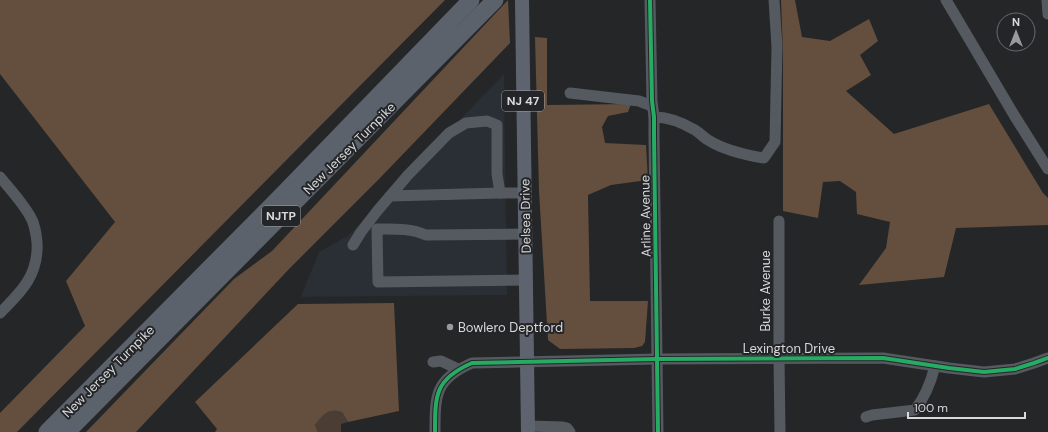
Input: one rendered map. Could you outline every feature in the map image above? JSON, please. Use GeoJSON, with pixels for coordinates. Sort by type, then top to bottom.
{"type":"FeatureCollection","features":[{"type":"Feature","properties":{"kind":"highway","name":"New Jersey Turnpike"},"geometry":{"type":"LineString","coordinates":[[47,432],[291,187],[471,0]]}},
{"type":"Feature","properties":{"kind":"highway","name":"New Jersey Turnpike"},"geometry":{"type":"LineString","coordinates":[[67,432],[495,0]]}},
{"type":"Feature","properties":{"kind":"main road","name":"Delsea Drive"},"geometry":{"type":"LineString","coordinates":[[522,4],[528,429]]}},
{"type":"Feature","properties":{"kind":"street","name":"Arline Avenue"},"geometry":{"type":"LineString","coordinates":[[650,0],[652,106],[654,117],[658,432]]}},
{"type":"Feature","properties":{"kind":"street"},"geometry":{"type":"LineString","coordinates":[[654,117],[661,117],[682,124],[696,131],[708,140],[729,149],[764,158],[775,142],[777,47],[774,0]]}},
{"type":"Feature","properties":{"kind":"street"},"geometry":{"type":"LineString","coordinates":[[946,0],[1014,115],[1048,169]]}},
{"type":"Feature","properties":{"kind":"street"},"geometry":{"type":"LineString","coordinates":[[1047,0],[1048,14]]}},
{"type":"Feature","properties":{"kind":"street"},"geometry":{"type":"LineString","coordinates":[[570,93],[639,101],[652,106]]}},
{"type":"Feature","properties":{"kind":"street"},"geometry":{"type":"LineString","coordinates":[[353,245],[361,232],[408,175],[449,133],[466,123],[487,121],[497,125],[500,193]]}},
{"type":"Feature","properties":{"kind":"street"},"geometry":{"type":"LineString","coordinates":[[0,177],[30,216],[36,230],[37,245],[36,263],[31,277],[24,288],[0,313]]}},
{"type":"Feature","properties":{"kind":"street"},"geometry":{"type":"LineString","coordinates":[[390,196],[525,193]]}},
{"type":"Feature","properties":{"kind":"street","name":"Burke Avenue"},"geometry":{"type":"LineString","coordinates":[[779,221],[780,432]]}},
{"type":"Feature","properties":{"kind":"street"},"geometry":{"type":"LineString","coordinates":[[525,234],[426,235],[410,230],[377,229],[378,282],[526,280]]}},
{"type":"Feature","properties":{"kind":"street","name":"Lexington Drive"},"geometry":{"type":"LineString","coordinates":[[458,369],[472,363],[657,359],[883,358],[984,372],[1015,369],[1048,358]]}},
{"type":"Feature","properties":{"kind":"street"},"geometry":{"type":"LineString","coordinates":[[433,362],[441,361],[458,369],[447,378],[437,394],[435,404],[435,432]]}},
{"type":"Feature","properties":{"kind":"street"},"geometry":{"type":"LineString","coordinates":[[866,417],[915,410],[921,403],[927,390],[935,366]]}},
{"type":"Feature","properties":{"kind":"street"},"geometry":{"type":"LineString","coordinates":[[528,429],[563,427],[567,428],[570,432]]}},
{"type":"Feature","properties":{"kind":"shaded area"},"geometry":{"type":"Polygon","coordinates":[[[0,0],[445,0],[17,432],[0,432],[0,413],[85,326],[66,281],[115,222],[0,74],[0,0]]]}},
{"type":"Feature","properties":{"kind":"shaded area"},"geometry":{"type":"Polygon","coordinates":[[[508,0],[510,43],[380,178],[290,268],[136,432],[86,432],[234,279],[272,251],[508,0]]]}},
{"type":"Feature","properties":{"kind":"shaded area"},"geometry":{"type":"Polygon","coordinates":[[[781,0],[795,0],[802,37],[830,41],[869,19],[878,41],[860,55],[871,75],[846,91],[894,134],[989,104],[1043,193],[1048,198],[1048,225],[956,228],[944,277],[859,285],[886,248],[890,222],[857,214],[856,192],[840,181],[823,182],[818,218],[783,211],[783,54],[781,0]]]}},
{"type":"Feature","properties":{"kind":"shaded area"},"geometry":{"type":"Polygon","coordinates":[[[535,37],[547,38],[547,105],[631,104],[628,112],[608,116],[602,127],[605,143],[646,145],[648,180],[611,185],[588,195],[590,301],[648,301],[645,342],[642,346],[634,348],[560,349],[548,340],[539,191],[535,37]]]}},
{"type":"Feature","properties":{"kind":"shaded area"},"geometry":{"type":"Polygon","coordinates":[[[504,74],[507,295],[301,297],[319,252],[349,235],[504,74]]]}},
{"type":"Feature","properties":{"kind":"shaded area"},"geometry":{"type":"Polygon","coordinates":[[[394,303],[399,411],[348,422],[342,412],[329,411],[315,425],[318,432],[215,432],[217,429],[195,402],[298,304],[394,303]]]}},
{"type":"Feature","properties":{"kind":"shaded area"},"geometry":{"type":"Polygon","coordinates":[[[334,410],[342,412],[348,422],[341,424],[341,432],[318,432],[315,425],[325,412],[334,410]]]}},
{"type":"Feature","properties":{"kind":"cycle path"},"geometry":{"type":"LineString","coordinates":[[650,0],[652,101],[654,117],[658,432]]}},
{"type":"Feature","properties":{"kind":"cycle path"},"geometry":{"type":"LineString","coordinates":[[435,432],[437,398],[444,382],[451,375],[472,363],[657,359],[883,358],[984,372],[1015,369],[1048,358]]}},
{"type":"Feature","properties":{"kind":"place","name":"Bowlero Deptford"},"geometry":{"type":"Point","coordinates":[450,327]}}]}
